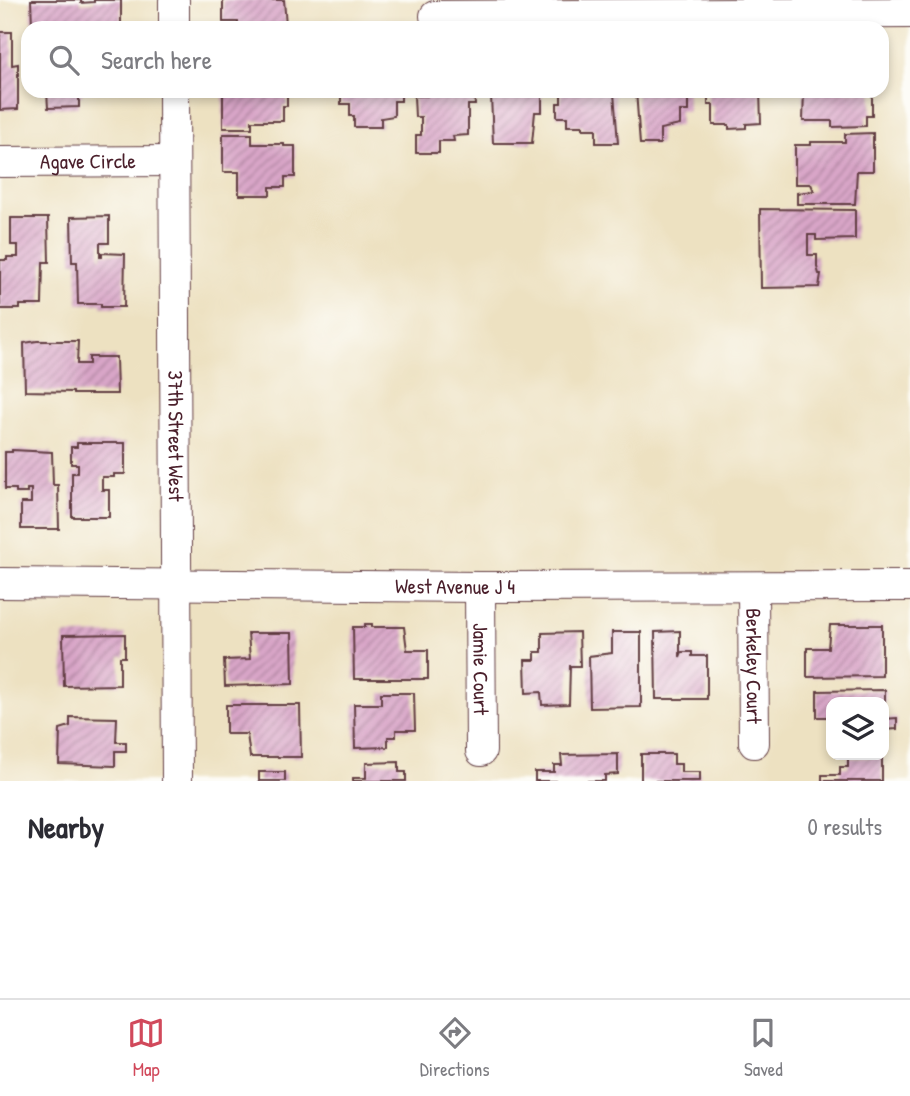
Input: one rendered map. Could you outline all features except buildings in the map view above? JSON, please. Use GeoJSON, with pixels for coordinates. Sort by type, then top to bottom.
{"type":"FeatureCollection","features":[{"type":"Feature","properties":{"kind":"street"},"geometry":{"type":"LineString","coordinates":[[174,0],[174,21]]}},
{"type":"Feature","properties":{"kind":"street"},"geometry":{"type":"LineString","coordinates":[[435,16],[910,13]]}},
{"type":"Feature","properties":{"kind":"street","name":"37th Street West"},"geometry":{"type":"LineString","coordinates":[[174,98],[177,781]]}},
{"type":"Feature","properties":{"kind":"street","name":"Agave Circle"},"geometry":{"type":"LineString","coordinates":[[0,162],[174,160]]}},
{"type":"Feature","properties":{"kind":"street","name":"West Avenue J 4"},"geometry":{"type":"LineString","coordinates":[[0,583],[480,587],[910,586]]}},
{"type":"Feature","properties":{"kind":"street","name":"Jamie Court"},"geometry":{"type":"LineString","coordinates":[[480,587],[481,751]]}},
{"type":"Feature","properties":{"kind":"street","name":"Berkeley Court"},"geometry":{"type":"LineString","coordinates":[[753,587],[754,743]]}}]}
